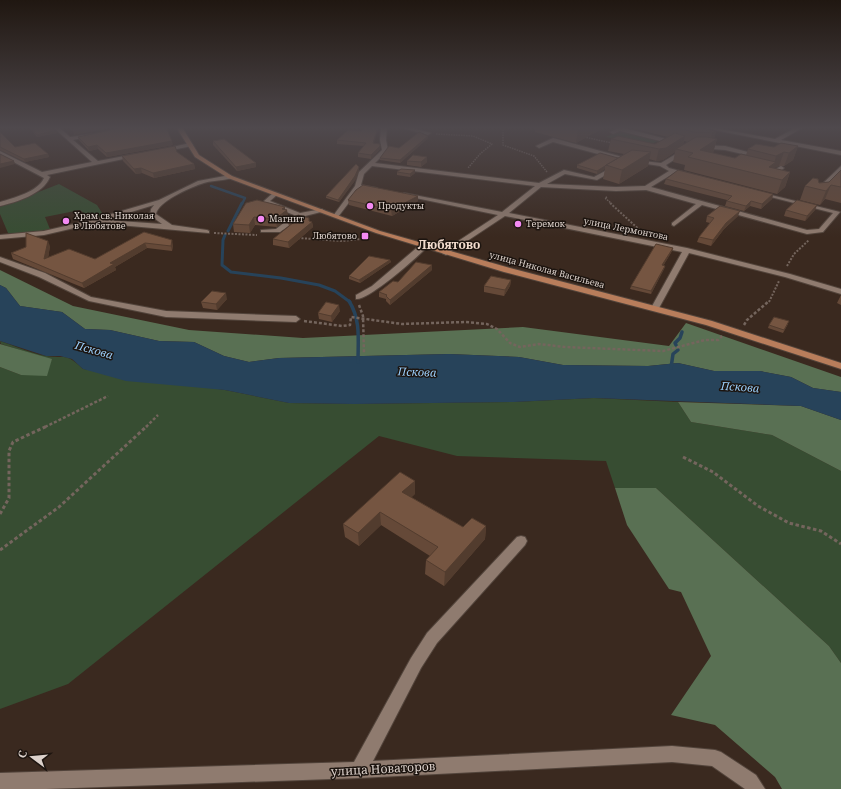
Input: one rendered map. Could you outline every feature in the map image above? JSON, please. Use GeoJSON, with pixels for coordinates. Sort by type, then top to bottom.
{"type":"FeatureCollection","features":[{"type":"Feature","properties":{"kind":"main road","name":"улица Николая Васильева"},"geometry":{"type":"LineString","coordinates":[[209,164],[230,177],[423,247],[709,323],[841,366]]}},
{"type":"Feature","properties":{"kind":"street"},"geometry":{"type":"LineString","coordinates":[[0,204],[29,193],[45,183],[47,177],[21,164]]}},
{"type":"Feature","properties":{"kind":"street"},"geometry":{"type":"LineString","coordinates":[[41,174],[92,164]]}},
{"type":"Feature","properties":{"kind":"street"},"geometry":{"type":"LineString","coordinates":[[336,216],[358,186],[361,173],[372,164],[540,185],[616,189],[646,188],[807,232],[821,231],[837,212],[755,192]]}},
{"type":"Feature","properties":{"kind":"street"},"geometry":{"type":"LineString","coordinates":[[446,253],[502,215],[540,185],[552,178],[564,172],[595,179],[621,164]]}},
{"type":"Feature","properties":{"kind":"street"},"geometry":{"type":"LineString","coordinates":[[654,164],[662,165],[663,168],[673,171],[695,176]]}},
{"type":"Feature","properties":{"kind":"street"},"geometry":{"type":"LineString","coordinates":[[759,170],[773,174],[781,168]]}},
{"type":"Feature","properties":{"kind":"street"},"geometry":{"type":"LineString","coordinates":[[816,194],[841,168]]}},
{"type":"Feature","properties":{"kind":"street"},"geometry":{"type":"LineString","coordinates":[[646,188],[673,171]]}},
{"type":"Feature","properties":{"kind":"street"},"geometry":{"type":"LineString","coordinates":[[0,237],[44,233],[93,222],[164,199],[200,182],[230,177]]}},
{"type":"Feature","properties":{"kind":"street"},"geometry":{"type":"LineString","coordinates":[[358,186],[381,190]]}},
{"type":"Feature","properties":{"kind":"street","name":"улица Лермонтова"},"geometry":{"type":"LineString","coordinates":[[396,193],[686,250],[782,274],[841,292]]}},
{"type":"Feature","properties":{"kind":"street"},"geometry":{"type":"LineString","coordinates":[[275,194],[266,202],[299,215]]}},
{"type":"Feature","properties":{"kind":"street"},"geometry":{"type":"LineString","coordinates":[[164,199],[154,209],[153,215],[170,227]]}},
{"type":"Feature","properties":{"kind":"street"},"geometry":{"type":"LineString","coordinates":[[674,224],[700,204]]}},
{"type":"Feature","properties":{"kind":"street"},"geometry":{"type":"LineString","coordinates":[[261,233],[278,231],[299,215],[322,211]]}},
{"type":"Feature","properties":{"kind":"street"},"geometry":{"type":"LineString","coordinates":[[93,222],[170,227],[207,232]]}},
{"type":"Feature","properties":{"kind":"street"},"geometry":{"type":"LineString","coordinates":[[359,297],[375,288],[423,247]]}},
{"type":"Feature","properties":{"kind":"street"},"geometry":{"type":"LineString","coordinates":[[655,308],[686,250]]}},
{"type":"Feature","properties":{"kind":"street"},"geometry":{"type":"LineString","coordinates":[[0,259],[42,275],[89,299],[166,314],[296,319]]}},
{"type":"Feature","properties":{"kind":"street"},"geometry":{"type":"LineString","coordinates":[[359,770],[416,663],[432,638],[521,541]]}},
{"type":"Feature","properties":{"kind":"street","name":"улица Новаторов"},"geometry":{"type":"LineString","coordinates":[[0,782],[359,770],[672,754],[715,758],[750,780],[756,789]]}},
{"type":"Feature","properties":{"kind":"path"},"geometry":{"type":"LineString","coordinates":[[461,175],[471,164]]}},
{"type":"Feature","properties":{"kind":"path"},"geometry":{"type":"LineString","coordinates":[[540,164],[552,178]]}},
{"type":"Feature","properties":{"kind":"path"},"geometry":{"type":"LineString","coordinates":[[616,189],[605,198],[655,244]]}},
{"type":"Feature","properties":{"kind":"path"},"geometry":{"type":"LineString","coordinates":[[232,234],[234,229]]}},
{"type":"Feature","properties":{"kind":"path"},"geometry":{"type":"LineString","coordinates":[[207,232],[232,234],[261,233]]}},
{"type":"Feature","properties":{"kind":"path"},"geometry":{"type":"LineString","coordinates":[[293,238],[332,242],[351,242],[375,237]]}},
{"type":"Feature","properties":{"kind":"path"},"geometry":{"type":"LineString","coordinates":[[743,327],[747,320],[768,303],[782,274],[794,254],[808,240],[814,238]]}},
{"type":"Feature","properties":{"kind":"path"},"geometry":{"type":"LineString","coordinates":[[359,297],[363,316],[364,354]]}},
{"type":"Feature","properties":{"kind":"path"},"geometry":{"type":"LineString","coordinates":[[296,319],[342,326],[350,325],[351,317],[363,316],[392,323],[459,322],[487,324],[495,326],[504,334],[507,342],[512,346],[522,347],[538,344],[652,351],[670,350],[706,339],[718,340],[725,334]]}},
{"type":"Feature","properties":{"kind":"path"},"geometry":{"type":"LineString","coordinates":[[0,514],[9,498],[9,451],[13,442],[108,396]]}},
{"type":"Feature","properties":{"kind":"path"},"geometry":{"type":"LineString","coordinates":[[0,550],[59,507],[158,415]]}},
{"type":"Feature","properties":{"kind":"path"},"geometry":{"type":"LineString","coordinates":[[683,457],[713,472],[758,506],[789,523],[821,531],[841,544]]}},
{"type":"Feature","properties":{"kind":"green space"},"geometry":{"type":"Polygon","coordinates":[[[59,184],[97,205],[104,216],[90,219],[80,210],[45,217],[50,229],[33,233],[8,233],[0,214],[0,207],[59,184]]]}},
{"type":"Feature","properties":{"kind":"green space"},"geometry":{"type":"Polygon","coordinates":[[[0,270],[73,306],[189,330],[303,338],[523,327],[669,346],[686,323],[841,377],[841,392],[813,388],[791,377],[760,371],[714,371],[678,363],[648,366],[563,365],[519,357],[449,354],[279,358],[249,362],[224,356],[194,342],[159,341],[110,330],[85,329],[62,312],[20,306],[6,288],[0,285],[0,270]]]}},
{"type":"Feature","properties":{"kind":"green space"},"geometry":{"type":"Polygon","coordinates":[[[0,341],[40,355],[69,358],[83,369],[225,390],[289,403],[354,404],[514,402],[594,398],[678,402],[691,422],[772,435],[841,471],[841,663],[829,646],[656,488],[615,488],[606,461],[457,456],[379,436],[68,684],[0,709],[0,367],[21,375],[52,360],[1,344],[0,341]]]}},
{"type":"Feature","properties":{"kind":"green space"},"geometry":{"type":"Polygon","coordinates":[[[0,344],[52,359],[47,376],[21,375],[0,367],[0,344]]]}},
{"type":"Feature","properties":{"kind":"green space"},"geometry":{"type":"Polygon","coordinates":[[[678,402],[801,406],[841,420],[841,471],[772,435],[691,422],[678,402]]]}},
{"type":"Feature","properties":{"kind":"green space"},"geometry":{"type":"Polygon","coordinates":[[[615,488],[656,488],[829,646],[841,663],[841,789],[782,789],[775,777],[715,725],[671,715],[711,656],[681,592],[669,589],[627,525],[615,488]]]}},
{"type":"Feature","properties":{"kind":"water","name":"Пскова"},"geometry":{"type":"Polygon","coordinates":[[[0,285],[6,288],[20,306],[62,312],[85,329],[110,330],[159,341],[194,342],[224,356],[249,362],[279,358],[449,354],[519,357],[563,365],[648,366],[678,363],[714,371],[760,371],[791,377],[813,388],[841,392],[841,420],[801,406],[594,398],[514,402],[354,404],[289,403],[225,390],[126,381],[83,369],[72,359],[60,356],[46,356],[0,341],[0,285]]]}},
{"type":"Feature","properties":{"kind":"building"},"geometry":{"type":"Polygon","coordinates":[[[129,164],[194,164],[153,173],[141,168],[134,169],[129,164]]]}},
{"type":"Feature","properties":{"kind":"building"},"geometry":{"type":"Polygon","coordinates":[[[233,164],[252,164],[236,167],[233,164]]]}},
{"type":"Feature","properties":{"kind":"building"},"geometry":{"type":"Polygon","coordinates":[[[356,164],[359,167],[355,176],[338,200],[326,196],[356,164]]]}},
{"type":"Feature","properties":{"kind":"building"},"geometry":{"type":"Polygon","coordinates":[[[579,164],[608,164],[597,171],[577,165],[579,164]]]}},
{"type":"Feature","properties":{"kind":"building"},"geometry":{"type":"Polygon","coordinates":[[[608,164],[632,164],[622,170],[606,165],[608,164]]]}},
{"type":"Feature","properties":{"kind":"building"},"geometry":{"type":"Polygon","coordinates":[[[716,164],[773,164],[769,167],[790,172],[782,180],[716,164]]]}},
{"type":"Feature","properties":{"kind":"building"},"geometry":{"type":"Polygon","coordinates":[[[401,169],[415,170],[410,174],[397,172],[401,169]]]}},
{"type":"Feature","properties":{"kind":"building"},"geometry":{"type":"Polygon","coordinates":[[[678,170],[773,194],[762,204],[751,201],[746,206],[727,201],[732,196],[666,179],[678,170]]]}},
{"type":"Feature","properties":{"kind":"building"},"geometry":{"type":"Polygon","coordinates":[[[841,170],[841,187],[831,185],[826,191],[805,186],[813,178],[818,179],[819,183],[829,182],[841,170]]]}},
{"type":"Feature","properties":{"kind":"building"},"geometry":{"type":"Polygon","coordinates":[[[363,185],[418,196],[391,210],[348,200],[356,190],[363,185]]]}},
{"type":"Feature","properties":{"kind":"building"},"geometry":{"type":"Polygon","coordinates":[[[257,200],[285,207],[282,209],[287,210],[275,219],[254,217],[249,225],[233,224],[246,203],[257,200]]]}},
{"type":"Feature","properties":{"kind":"building"},"geometry":{"type":"Polygon","coordinates":[[[797,200],[817,205],[807,216],[786,210],[797,200]]]}},
{"type":"Feature","properties":{"kind":"building"},"geometry":{"type":"Polygon","coordinates":[[[720,206],[740,211],[726,223],[713,240],[699,237],[714,218],[707,216],[720,206]]]}},
{"type":"Feature","properties":{"kind":"building"},"geometry":{"type":"Polygon","coordinates":[[[298,215],[309,218],[309,221],[312,222],[288,242],[273,239],[294,222],[288,222],[298,215]]]}},
{"type":"Feature","properties":{"kind":"building"},"geometry":{"type":"Polygon","coordinates":[[[144,232],[172,240],[171,246],[145,243],[110,263],[114,264],[82,283],[11,253],[26,247],[26,233],[48,241],[44,259],[69,249],[95,259],[144,232]]]}},
{"type":"Feature","properties":{"kind":"building"},"geometry":{"type":"Polygon","coordinates":[[[656,244],[673,248],[662,265],[665,266],[651,291],[631,286],[656,244]]]}},
{"type":"Feature","properties":{"kind":"building"},"geometry":{"type":"Polygon","coordinates":[[[369,256],[390,260],[359,280],[349,276],[369,256]]]}},
{"type":"Feature","properties":{"kind":"building"},"geometry":{"type":"Polygon","coordinates":[[[416,262],[432,265],[390,300],[386,296],[387,295],[379,292],[393,281],[398,282],[416,262]]]}},
{"type":"Feature","properties":{"kind":"building"},"geometry":{"type":"Polygon","coordinates":[[[491,276],[511,280],[505,290],[484,286],[491,276]]]}},
{"type":"Feature","properties":{"kind":"building"},"geometry":{"type":"Polygon","coordinates":[[[212,291],[226,293],[216,304],[201,302],[212,291]]]}},
{"type":"Feature","properties":{"kind":"building"},"geometry":{"type":"Polygon","coordinates":[[[326,302],[339,305],[331,316],[318,313],[326,302]]]}},
{"type":"Feature","properties":{"kind":"building"},"geometry":{"type":"Polygon","coordinates":[[[774,317],[789,321],[784,330],[769,325],[774,317]]]}},
{"type":"Feature","properties":{"kind":"building"},"geometry":{"type":"Polygon","coordinates":[[[400,472],[415,481],[402,492],[463,527],[472,518],[486,526],[445,572],[426,560],[438,547],[380,512],[358,533],[343,524],[400,472]]]}},
{"type":"Feature","properties":{"kind":"waterway"},"geometry":{"type":"LineString","coordinates":[[211,186],[245,198],[242,204]]}},
{"type":"Feature","properties":{"kind":"waterway"},"geometry":{"type":"LineString","coordinates":[[228,231],[242,203]]}},
{"type":"Feature","properties":{"kind":"waterway"},"geometry":{"type":"LineString","coordinates":[[225,235],[223,240],[222,265],[231,272],[281,278],[319,285],[335,291],[349,301]]}},
{"type":"Feature","properties":{"kind":"waterway"},"geometry":{"type":"LineString","coordinates":[[349,301],[353,308],[357,323],[358,362]]}},
{"type":"Feature","properties":{"kind":"waterway"},"geometry":{"type":"LineString","coordinates":[[676,345],[675,343],[680,338],[682,332]]}},
{"type":"Feature","properties":{"kind":"waterway"},"geometry":{"type":"LineString","coordinates":[[671,368],[673,354],[678,350]]}},
{"type":"Feature","properties":{"kind":"place","name":"Продукты"},"geometry":{"type":"Point","coordinates":[370,206]}},
{"type":"Feature","properties":{"kind":"place","name":"Магнит"},"geometry":{"type":"Point","coordinates":[261,219]}},
{"type":"Feature","properties":{"kind":"place","name":"Храм св. Николая в Любятове"},"geometry":{"type":"Point","coordinates":[66,221]}},
{"type":"Feature","properties":{"kind":"place","name":"Теремок"},"geometry":{"type":"Point","coordinates":[518,224]}},
{"type":"Feature","properties":{"kind":"place","name":"Любятово"},"geometry":{"type":"Point","coordinates":[365,236]}},
{"type":"Feature","properties":{"kind":"district","name":"Любятово"},"geometry":{"type":"Point","coordinates":[449,245]}}]}
